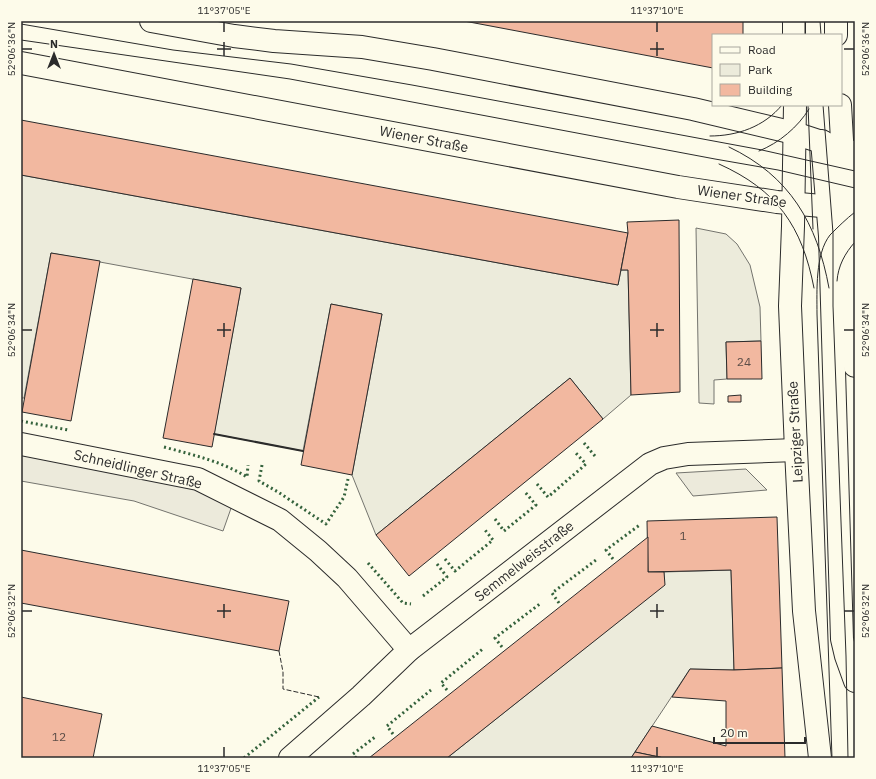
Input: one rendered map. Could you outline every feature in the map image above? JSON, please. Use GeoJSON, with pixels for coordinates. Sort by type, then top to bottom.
{"type":"FeatureCollection","features":[{"type":"Feature","properties":{"kind":"main road"},"geometry":{"type":"LineString","coordinates":[[151,21],[234,36],[362,47],[396,52],[693,109],[794,133],[849,151]]}},
{"type":"Feature","properties":{"kind":"main road"},"geometry":{"type":"LineString","coordinates":[[794,21],[794,34]]}},
{"type":"Feature","properties":{"kind":"main road"},"geometry":{"type":"LineString","coordinates":[[836,21],[836,34]]}},
{"type":"Feature","properties":{"kind":"main road","name":"Wiener Straße"},"geometry":{"type":"LineString","coordinates":[[21,63],[678,187],[731,196],[843,208]]}},
{"type":"Feature","properties":{"kind":"main road","name":"Leipziger Straße"},"geometry":{"type":"LineString","coordinates":[[795,106],[790,306],[804,611],[820,758]]}},
{"type":"Feature","properties":{"kind":"main road"},"geometry":{"type":"LineString","coordinates":[[840,106],[849,151],[843,208],[855,366]]}},
{"type":"Feature","properties":{"kind":"main road"},"geometry":{"type":"LineString","coordinates":[[822,141],[843,208],[830,236],[842,639],[847,662],[855,681]]}},
{"type":"Feature","properties":{"kind":"main road","name":"Schneidlinger Straße"},"geometry":{"type":"LineString","coordinates":[[21,444],[198,479],[280,520],[318,551],[347,578],[409,650]]}},
{"type":"Feature","properties":{"kind":"main road","name":"Semmelweisstraße"},"geometry":{"type":"LineString","coordinates":[[290,758],[361,696],[409,650],[650,464],[664,458],[688,454],[796,450]]}},
{"type":"Feature","properties":{"kind":"green space"},"geometry":{"type":"Polygon","coordinates":[[[21,175],[618,285],[621,270],[628,270],[631,395],[603,419],[570,378],[376,535],[352,475],[382,314],[331,304],[303,451],[214,434],[241,288],[51,253],[24,398],[21,398],[21,175]]]}},
{"type":"Feature","properties":{"kind":"green space"},"geometry":{"type":"Polygon","coordinates":[[[696,228],[726,234],[737,244],[750,265],[760,307],[761,341],[726,342],[727,379],[714,380],[714,404],[699,403],[696,228]]]}},
{"type":"Feature","properties":{"kind":"green space"},"geometry":{"type":"Polygon","coordinates":[[[731,570],[734,670],[690,669],[631,758],[447,758],[664,585],[664,572],[731,570]]]}},
{"type":"Feature","properties":{"kind":"shaded area"},"geometry":{"type":"Polygon","coordinates":[[[21,444],[235,497],[223,531],[134,501],[21,481],[21,444]]]}},
{"type":"Feature","properties":{"kind":"shaded area"},"geometry":{"type":"Polygon","coordinates":[[[746,469],[767,490],[693,496],[676,473],[746,469]]]}},
{"type":"Feature","properties":{"kind":"building"},"geometry":{"type":"Polygon","coordinates":[[[464,21],[743,21],[743,34],[712,34],[712,68],[464,21]]]}},
{"type":"Feature","properties":{"kind":"building"},"geometry":{"type":"Polygon","coordinates":[[[21,120],[628,233],[618,285],[21,175],[21,120]]]}},
{"type":"Feature","properties":{"kind":"building"},"geometry":{"type":"Polygon","coordinates":[[[679,220],[680,392],[631,395],[628,270],[621,270],[628,233],[627,222],[679,220]]]}},
{"type":"Feature","properties":{"kind":"building"},"geometry":{"type":"Polygon","coordinates":[[[51,253],[100,261],[71,421],[22,412],[51,253]]]}},
{"type":"Feature","properties":{"kind":"building"},"geometry":{"type":"Polygon","coordinates":[[[193,279],[241,288],[212,447],[163,438],[193,279]]]}},
{"type":"Feature","properties":{"kind":"building"},"geometry":{"type":"Polygon","coordinates":[[[331,304],[382,314],[352,475],[301,465],[331,304]]]}},
{"type":"Feature","properties":{"kind":"building"},"geometry":{"type":"Polygon","coordinates":[[[761,341],[762,379],[727,379],[726,342],[761,341]]]}},
{"type":"Feature","properties":{"kind":"building"},"geometry":{"type":"Polygon","coordinates":[[[570,378],[603,419],[409,576],[376,535],[570,378]]]}},
{"type":"Feature","properties":{"kind":"building"},"geometry":{"type":"Polygon","coordinates":[[[741,395],[741,402],[728,402],[728,396],[741,395]]]}},
{"type":"Feature","properties":{"kind":"building"},"geometry":{"type":"Polygon","coordinates":[[[777,517],[782,668],[734,670],[731,570],[648,572],[647,521],[777,517]]]}},
{"type":"Feature","properties":{"kind":"building"},"geometry":{"type":"Polygon","coordinates":[[[648,537],[648,572],[664,572],[665,585],[447,758],[369,758],[648,537]]]}},
{"type":"Feature","properties":{"kind":"building"},"geometry":{"type":"Polygon","coordinates":[[[21,550],[289,601],[279,651],[21,603],[21,550]]]}},
{"type":"Feature","properties":{"kind":"building"},"geometry":{"type":"Polygon","coordinates":[[[782,668],[785,758],[664,758],[635,752],[652,726],[726,746],[726,701],[672,697],[690,669],[734,670],[782,668]]]}},
{"type":"Feature","properties":{"kind":"building"},"geometry":{"type":"Polygon","coordinates":[[[21,697],[102,714],[93,758],[21,758],[21,697]]]}},
{"type":"Feature","properties":{"kind":"building"},"geometry":{"type":"Polygon","coordinates":[[[635,752],[664,758],[631,758],[635,752]]]}},
{"type":"Feature","properties":{"kind":"tram line"},"geometry":{"type":"LineString","coordinates":[[805,21],[805,34]]}},
{"type":"Feature","properties":{"kind":"tram line"},"geometry":{"type":"LineString","coordinates":[[820,21],[821,34]]}},
{"type":"Feature","properties":{"kind":"tram line"},"geometry":{"type":"LineString","coordinates":[[21,24],[173,50],[291,64],[412,85],[762,150],[855,171]]}},
{"type":"Feature","properties":{"kind":"tram line"},"geometry":{"type":"LineString","coordinates":[[21,40],[290,79],[778,170],[855,188]]}},
{"type":"Feature","properties":{"kind":"tram line"},"geometry":{"type":"LineString","coordinates":[[710,136],[720,136],[749,129],[767,119],[781,106]]}},
{"type":"Feature","properties":{"kind":"tram line"},"geometry":{"type":"LineString","coordinates":[[808,106],[813,229]]}},
{"type":"Feature","properties":{"kind":"tram line"},"geometry":{"type":"LineString","coordinates":[[823,106],[833,233],[833,306],[846,656],[848,758]]}},
{"type":"Feature","properties":{"kind":"tram line"},"geometry":{"type":"LineString","coordinates":[[759,151],[774,144],[787,134],[805,116],[809,109]]}},
{"type":"Feature","properties":{"kind":"tram line"},"geometry":{"type":"LineString","coordinates":[[729,147],[769,172],[784,187],[797,204],[808,222],[817,243],[824,264],[829,288]]}},
{"type":"Feature","properties":{"kind":"tram line"},"geometry":{"type":"LineString","coordinates":[[719,164],[739,174],[757,186],[784,212],[794,228],[802,246],[809,266],[814,288]]}},
{"type":"Feature","properties":{"kind":"tram line"},"geometry":{"type":"LineString","coordinates":[[832,758],[817,284],[819,262],[825,243],[830,235],[855,212]]}},
{"type":"Feature","properties":{"kind":"tram line"},"geometry":{"type":"LineString","coordinates":[[837,281],[843,260],[855,242]]}},
{"type":"Feature","properties":{"kind":"hedge"},"geometry":{"type":"LineString","coordinates":[[21,421],[68,430]]}},
{"type":"Feature","properties":{"kind":"hedge"},"geometry":{"type":"LineString","coordinates":[[584,443],[595,456]]}},
{"type":"Feature","properties":{"kind":"hedge"},"geometry":{"type":"LineString","coordinates":[[164,447],[217,463],[237,471],[247,477],[248,465]]}},
{"type":"Feature","properties":{"kind":"hedge"},"geometry":{"type":"LineString","coordinates":[[537,484],[548,497],[586,464],[574,451]]}},
{"type":"Feature","properties":{"kind":"hedge"},"geometry":{"type":"LineString","coordinates":[[262,465],[259,481],[326,524],[344,497],[348,479]]}},
{"type":"Feature","properties":{"kind":"hedge"},"geometry":{"type":"LineString","coordinates":[[495,519],[504,531],[536,505],[525,492]]}},
{"type":"Feature","properties":{"kind":"hedge"},"geometry":{"type":"LineString","coordinates":[[613,559],[606,550],[641,524]]}},
{"type":"Feature","properties":{"kind":"hedge"},"geometry":{"type":"LineString","coordinates":[[445,559],[455,571],[493,540],[485,530]]}},
{"type":"Feature","properties":{"kind":"hedge"},"geometry":{"type":"LineString","coordinates":[[559,603],[552,593],[596,560]]}},
{"type":"Feature","properties":{"kind":"hedge"},"geometry":{"type":"LineString","coordinates":[[368,563],[403,603],[411,604]]}},
{"type":"Feature","properties":{"kind":"hedge"},"geometry":{"type":"LineString","coordinates":[[423,596],[447,577],[437,564]]}},
{"type":"Feature","properties":{"kind":"hedge"},"geometry":{"type":"LineString","coordinates":[[502,647],[495,638],[541,603]]}},
{"type":"Feature","properties":{"kind":"hedge"},"geometry":{"type":"LineString","coordinates":[[447,690],[441,683],[484,648]]}},
{"type":"Feature","properties":{"kind":"hedge"},"geometry":{"type":"LineString","coordinates":[[393,734],[387,726],[431,690]]}},
{"type":"Feature","properties":{"kind":"hedge"},"geometry":{"type":"LineString","coordinates":[[244,758],[319,697]]}},
{"type":"Feature","properties":{"kind":"hedge"},"geometry":{"type":"LineString","coordinates":[[356,758],[353,754],[375,737]]}},
{"type":"Feature","properties":{"kind":"fence"},"geometry":{"type":"LineString","coordinates":[[279,651],[283,672],[283,689],[319,697]]}},
{"type":"Feature","properties":{"kind":"wall"},"geometry":{"type":"LineString","coordinates":[[214,434],[303,451]]}}]}
